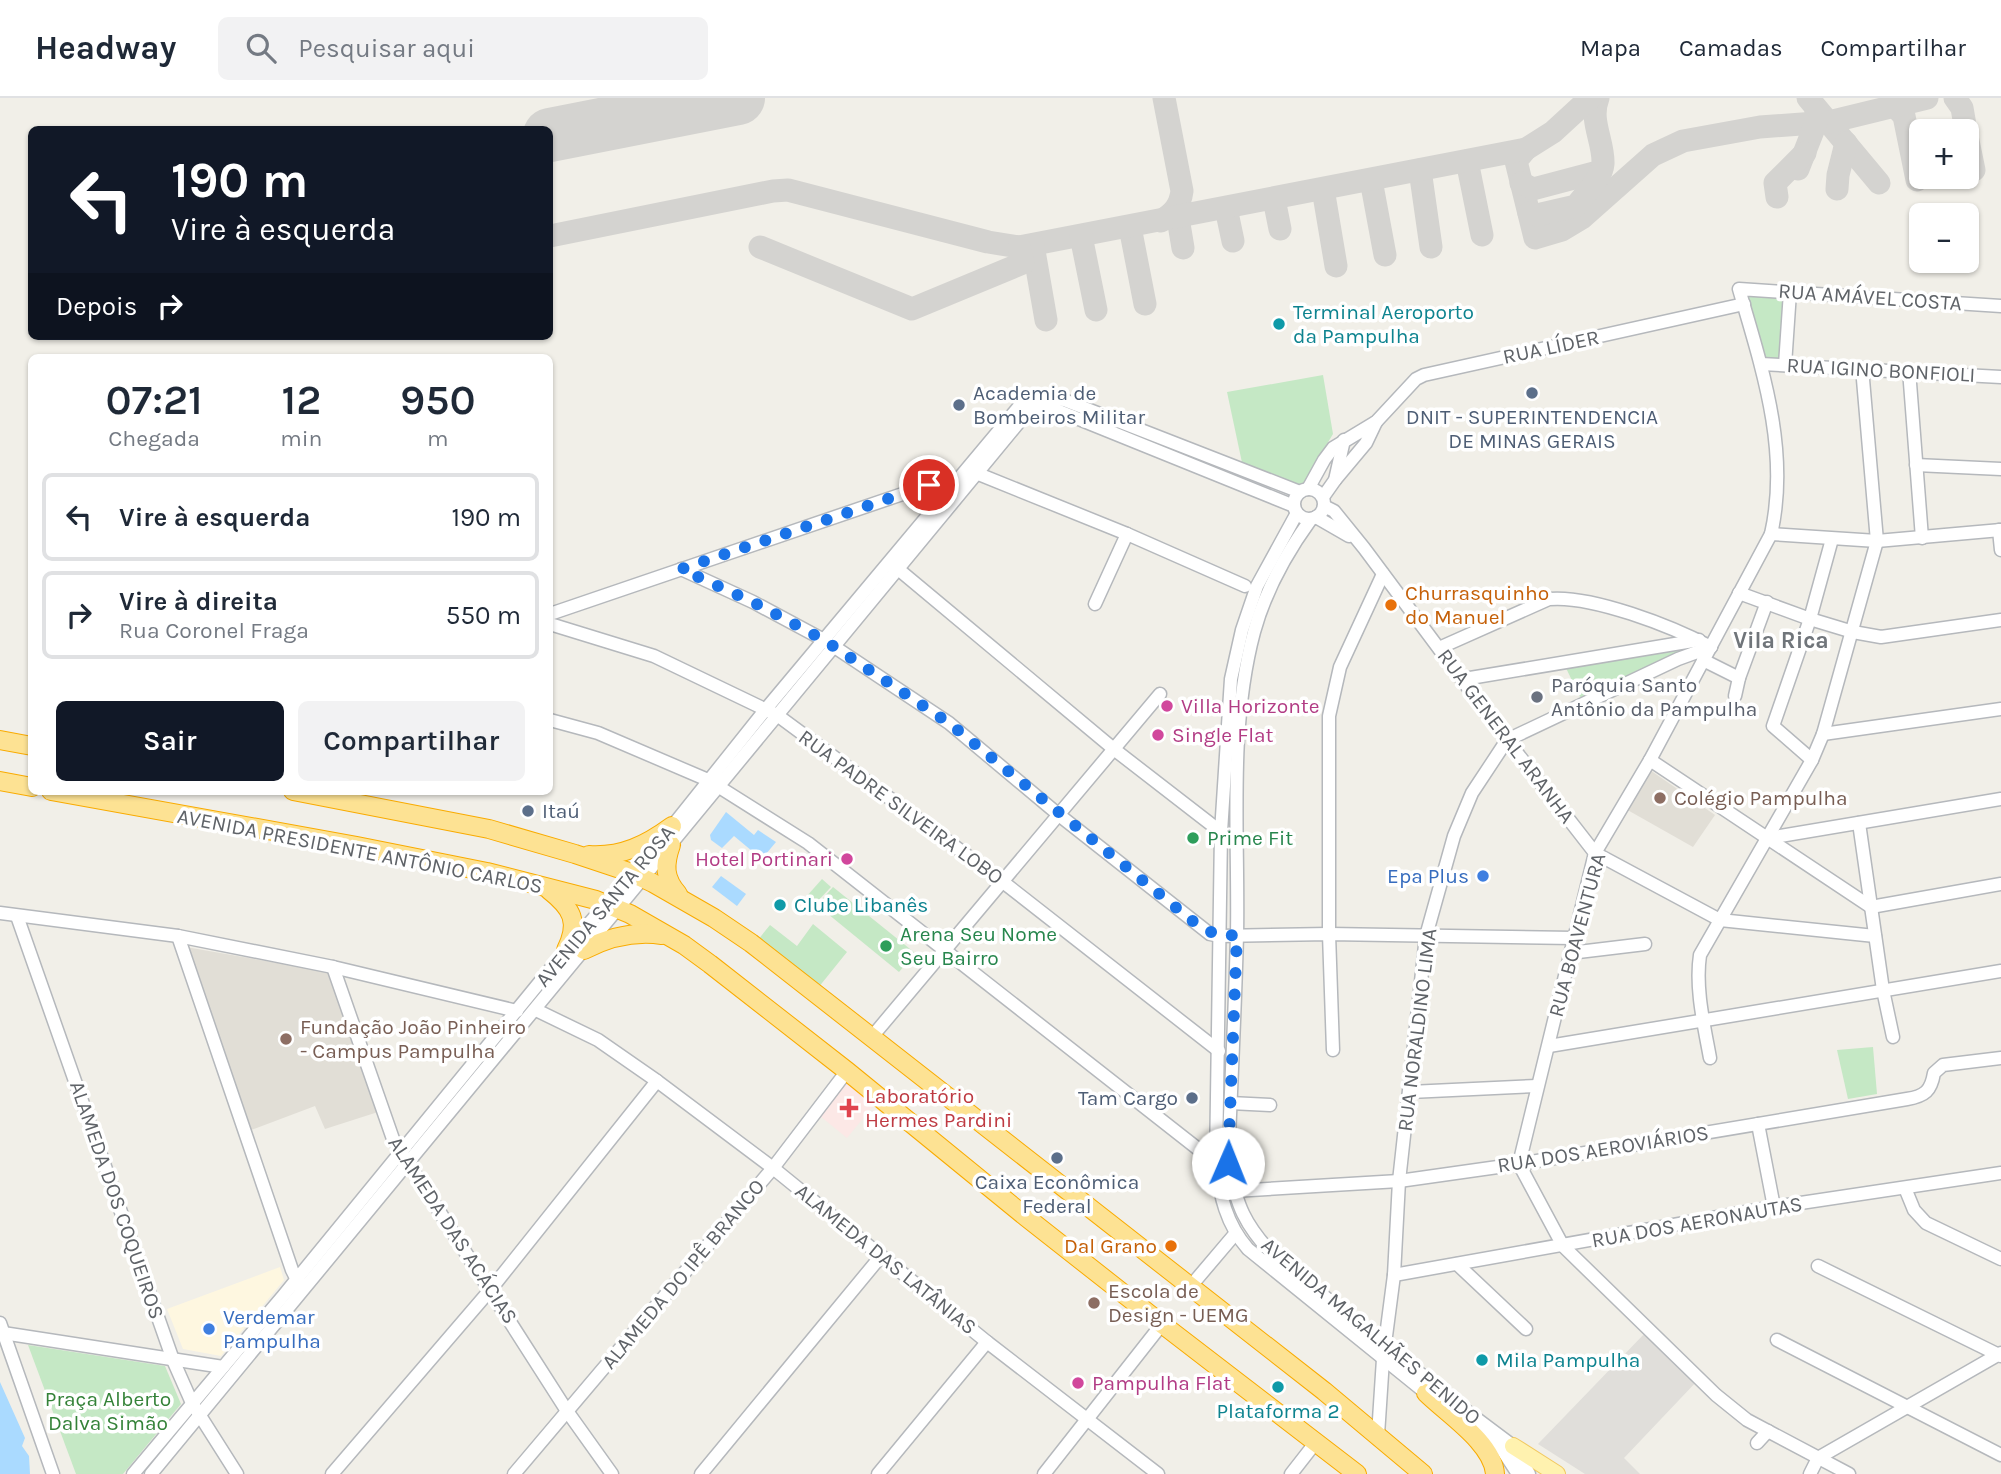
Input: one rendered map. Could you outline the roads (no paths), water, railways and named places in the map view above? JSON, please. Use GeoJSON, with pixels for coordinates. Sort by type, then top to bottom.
{"type":"FeatureCollection","features":[{"type":"Feature","properties":{"kind":"highway"},"geometry":{"type":"LineString","coordinates":[[0,740],[28,745]]}},
{"type":"Feature","properties":{"kind":"highway"},"geometry":{"type":"LineString","coordinates":[[0,781],[28,786]]}},
{"type":"Feature","properties":{"kind":"highway","name":"AVENIDA PRESIDENTE ANTÔNIO CARLOS"},"geometry":{"type":"LineString","coordinates":[[73,795],[357,846],[486,873],[612,906],[669,936],[710,964],[848,1070],[1026,1217],[1357,1474]]}},
{"type":"Feature","properties":{"kind":"highway","name":"AVENIDA PRESIDENTE ANTÔNIO CARLOS"},"geometry":{"type":"LineString","coordinates":[[314,795],[489,829],[637,875],[683,900],[751,943],[1378,1435],[1423,1474]]}},
{"type":"Feature","properties":{"kind":"highway"},"geometry":{"type":"LineString","coordinates":[[575,854],[602,856],[629,851],[654,839],[672,826]]}},
{"type":"Feature","properties":{"kind":"highway"},"geometry":{"type":"LineString","coordinates":[[671,845],[666,862],[667,878],[683,900]]}},
{"type":"Feature","properties":{"kind":"highway"},"geometry":{"type":"LineString","coordinates":[[546,888],[561,900],[573,920],[572,938],[575,950],[619,936],[650,933],[669,936]]}},
{"type":"Feature","properties":{"kind":"highway"},"geometry":{"type":"LineString","coordinates":[[1426,1393],[1480,1443],[1489,1454],[1495,1474]]}},
{"type":"Feature","properties":{"kind":"main road"},"geometry":{"type":"LineString","coordinates":[[1511,1453],[1557,1474]]}},
{"type":"Feature","properties":{"kind":"street","name":"RUA AMÁVEL COSTA"},"geometry":{"type":"LineString","coordinates":[[1739,289],[2001,306]]}},
{"type":"Feature","properties":{"kind":"street","name":"RUA BOAVENTURA"},"geometry":{"type":"LineString","coordinates":[[1519,1164],[1595,853],[1650,760],[1772,534],[1776,514],[1775,424],[1739,289]]}},
{"type":"Feature","properties":{"kind":"street"},"geometry":{"type":"LineString","coordinates":[[1785,365],[1790,292]]}},
{"type":"Feature","properties":{"kind":"street","name":"RUA LÍDER"},"geometry":{"type":"LineString","coordinates":[[1304,490],[1333,448],[1376,422],[1416,379],[1424,374],[1744,304]]}},
{"type":"Feature","properties":{"kind":"street","name":"RUA IGINO BONFIOLI"},"geometry":{"type":"LineString","coordinates":[[1760,364],[2001,377]]}},
{"type":"Feature","properties":{"kind":"street"},"geometry":{"type":"LineString","coordinates":[[1710,1058],[1703,1021],[1700,955],[1768,838],[1823,734],[1877,541],[1862,368]]}},
{"type":"Feature","properties":{"kind":"street"},"geometry":{"type":"LineString","coordinates":[[1909,370],[1922,538]]}},
{"type":"Feature","properties":{"kind":"street","name":"AVENIDA SANTA ROSA"},"geometry":{"type":"LineString","coordinates":[[828,643],[898,569],[1021,403],[1038,397],[1059,404]]}},
{"type":"Feature","properties":{"kind":"street"},"geometry":{"type":"LineString","coordinates":[[1059,404],[1304,490],[1317,491],[1323,501],[1314,518],[1303,518],[1295,509],[1059,404]]}},
{"type":"Feature","properties":{"kind":"street","name":"RUA LÍDER"},"geometry":{"type":"LineString","coordinates":[[1323,501],[1335,480],[1366,443],[1376,422]]}},
{"type":"Feature","properties":{"kind":"street","name":"RUA LÍDER"},"geometry":{"type":"LineString","coordinates":[[1335,480],[1345,440]]}},
{"type":"Feature","properties":{"kind":"street"},"geometry":{"type":"LineString","coordinates":[[1916,465],[2001,469]]}},
{"type":"Feature","properties":{"kind":"street"},"geometry":{"type":"LineString","coordinates":[[973,471],[1245,586]]}},
{"type":"Feature","properties":{"kind":"street","name":"AVENIDA SANTA ROSA"},"geometry":{"type":"LineString","coordinates":[[637,875],[671,845],[714,783],[771,712],[973,471]]}},
{"type":"Feature","properties":{"kind":"street"},"geometry":{"type":"LineString","coordinates":[[553,613],[929,485]]}},
{"type":"Feature","properties":{"kind":"street"},"geometry":{"type":"LineString","coordinates":[[1295,509],[1294,500],[1304,490]]}},
{"type":"Feature","properties":{"kind":"street","name":"RUA GENERAL ARANHA"},"geometry":{"type":"LineString","coordinates":[[1323,501],[1364,548],[1595,853],[1720,919],[1875,936]]}},
{"type":"Feature","properties":{"kind":"street","name":"AVENIDA MAGALHÃES PENIDO"},"geometry":{"type":"LineString","coordinates":[[1295,509],[1256,586],[1231,679],[1221,832],[1216,1163],[1220,1192],[1235,1234],[1266,1266],[1384,1353],[1511,1453],[1529,1474]]}},
{"type":"Feature","properties":{"kind":"street","name":"AVENIDA MAGALHÃES PENIDO"},"geometry":{"type":"LineString","coordinates":[[1314,518],[1299,536],[1270,589],[1254,632],[1247,670],[1237,753],[1237,935],[1228,1163],[1234,1191],[1246,1222],[1274,1256],[1426,1393],[1511,1453]]}},
{"type":"Feature","properties":{"kind":"street","name":"RUA GENERAL ARANHA"},"geometry":{"type":"LineString","coordinates":[[1314,518],[1338,528],[1364,548]]}},
{"type":"Feature","properties":{"kind":"street"},"geometry":{"type":"LineString","coordinates":[[1772,534],[1877,541],[2000,530],[2001,550]]}},
{"type":"Feature","properties":{"kind":"street"},"geometry":{"type":"LineString","coordinates":[[1096,604],[1127,534]]}},
{"type":"Feature","properties":{"kind":"street"},"geometry":{"type":"LineString","coordinates":[[1811,760],[1773,726],[1810,619],[1832,538]]}},
{"type":"Feature","properties":{"kind":"street"},"geometry":{"type":"LineString","coordinates":[[681,569],[753,602],[828,643],[949,723],[1200,927],[1220,936],[1329,934],[1574,938]]}},
{"type":"Feature","properties":{"kind":"street"},"geometry":{"type":"LineString","coordinates":[[898,569],[1115,750],[1221,832]]}},
{"type":"Feature","properties":{"kind":"street"},"geometry":{"type":"LineString","coordinates":[[1333,1050],[1329,934],[1329,716],[1340,667],[1383,574]]}},
{"type":"Feature","properties":{"kind":"street"},"geometry":{"type":"LineString","coordinates":[[1739,593],[1810,619],[1881,637],[2001,620]]}},
{"type":"Feature","properties":{"kind":"street"},"geometry":{"type":"LineString","coordinates":[[1439,648],[1549,599],[1566,597],[1651,621],[1698,640],[1714,642]]}},
{"type":"Feature","properties":{"kind":"street"},"geometry":{"type":"LineString","coordinates":[[1735,696],[1767,602]]}},
{"type":"Feature","properties":{"kind":"street","name":"RUA PADRE SILVEIRA LOBO"},"geometry":{"type":"LineString","coordinates":[[553,625],[654,656],[771,712],[1003,882],[1219,1051]]}},
{"type":"Feature","properties":{"kind":"street"},"geometry":{"type":"LineString","coordinates":[[1464,679],[1698,640]]}},
{"type":"Feature","properties":{"kind":"street"},"geometry":{"type":"LineString","coordinates":[[1507,740],[1714,642]]}},
{"type":"Feature","properties":{"kind":"street"},"geometry":{"type":"LineString","coordinates":[[1703,660],[1739,678]]}},
{"type":"Feature","properties":{"kind":"street"},"geometry":{"type":"LineString","coordinates":[[871,1038],[1160,694]]}},
{"type":"Feature","properties":{"kind":"street"},"geometry":{"type":"LineString","coordinates":[[1823,734],[2001,709]]}},
{"type":"Feature","properties":{"kind":"street"},"geometry":{"type":"LineString","coordinates":[[553,721],[598,733],[714,783],[808,843],[1216,1163]]}},
{"type":"Feature","properties":{"kind":"street","name":"RUA NORALDINO LIMA"},"geometry":{"type":"LineString","coordinates":[[1378,1435],[1384,1353],[1394,1275],[1399,1181],[1426,936],[1454,836],[1472,793],[1507,740]]}},
{"type":"Feature","properties":{"kind":"street"},"geometry":{"type":"LineString","coordinates":[[1650,760],[1871,907],[2001,884]]}},
{"type":"Feature","properties":{"kind":"street","name":"AVENIDA SANTA ROSA"},"geometry":{"type":"LineString","coordinates":[[150,1474],[200,1415],[401,1152],[517,1011],[612,906],[672,826],[714,783]]}},
{"type":"Feature","properties":{"kind":"street"},"geometry":{"type":"LineString","coordinates":[[1768,838],[2001,799]]}},
{"type":"Feature","properties":{"kind":"street"},"geometry":{"type":"LineString","coordinates":[[1860,823],[1883,990],[1893,1037]]}},
{"type":"Feature","properties":{"kind":"street"},"geometry":{"type":"LineString","coordinates":[[0,913],[178,936],[333,967],[517,1011]]}},
{"type":"Feature","properties":{"kind":"street","name":"ALAMEDA DOS COQUEIROS"},"geometry":{"type":"LineString","coordinates":[[17,916],[173,1360],[192,1403],[237,1474]]}},
{"type":"Feature","properties":{"kind":"street"},"geometry":{"type":"LineString","coordinates":[[178,936],[300,1285]]}},
{"type":"Feature","properties":{"kind":"street"},"geometry":{"type":"LineString","coordinates":[[1570,953],[1645,944]]}},
{"type":"Feature","properties":{"kind":"street","name":"AVENIDA SANTA ROSA"},"geometry":{"type":"LineString","coordinates":[[133,1474],[223,1367],[409,1164],[536,1010],[575,950]]}},
{"type":"Feature","properties":{"kind":"street","name":"ALAMEDA DAS ACÁCIAS"},"geometry":{"type":"LineString","coordinates":[[333,967],[386,1125],[567,1411],[612,1474]]}},
{"type":"Feature","properties":{"kind":"street"},"geometry":{"type":"LineString","coordinates":[[1549,1046],[2001,971]]}},
{"type":"Feature","properties":{"kind":"street","name":"ALAMEDA DAS LATÂNIAS"},"geometry":{"type":"LineString","coordinates":[[536,1010],[598,1040],[657,1081],[773,1168],[986,1342],[1158,1474]]}},
{"type":"Feature","properties":{"kind":"street","name":"RUA DOS AEROVIÁRIOS"},"geometry":{"type":"LineString","coordinates":[[1234,1191],[1399,1181],[1519,1164],[1922,1097],[1932,1085],[1937,1068],[1951,1063],[2001,1057]]}},
{"type":"Feature","properties":{"kind":"street","name":"ALAMEDA DO IPÊ BRANCO"},"geometry":{"type":"LineString","coordinates":[[514,1474],[773,1168],[848,1070]]}},
{"type":"Feature","properties":{"kind":"street"},"geometry":{"type":"LineString","coordinates":[[332,1474],[491,1289],[657,1081]]}},
{"type":"Feature","properties":{"kind":"street"},"geometry":{"type":"LineString","coordinates":[[1410,1092],[1537,1086]]}},
{"type":"Feature","properties":{"kind":"street"},"geometry":{"type":"LineString","coordinates":[[1230,1103],[1270,1105]]}},
{"type":"Feature","properties":{"kind":"street"},"geometry":{"type":"LineString","coordinates":[[1758,1124],[1774,1207]]}},
{"type":"Feature","properties":{"kind":"street"},"geometry":{"type":"LineString","coordinates":[[1519,1164],[1563,1246],[1716,1395],[1747,1420],[1849,1474]]}},
{"type":"Feature","properties":{"kind":"street","name":"RUA DOS AERONAUTAS"},"geometry":{"type":"LineString","coordinates":[[1394,1275],[1774,1207],[2001,1172]]}},
{"type":"Feature","properties":{"kind":"street"},"geometry":{"type":"LineString","coordinates":[[1905,1188],[1914,1210],[1926,1223],[2001,1259]]}},
{"type":"Feature","properties":{"kind":"street"},"geometry":{"type":"LineString","coordinates":[[1190,1287],[1235,1234]]}},
{"type":"Feature","properties":{"kind":"street"},"geometry":{"type":"LineString","coordinates":[[701,1474],[881,1256]]}},
{"type":"Feature","properties":{"kind":"street"},"geometry":{"type":"LineString","coordinates":[[1457,1264],[1525,1329]]}},
{"type":"Feature","properties":{"kind":"street"},"geometry":{"type":"LineString","coordinates":[[1818,1266],[2000,1354]]}},
{"type":"Feature","properties":{"kind":"street"},"geometry":{"type":"LineString","coordinates":[[1044,1474],[1162,1324]]}},
{"type":"Feature","properties":{"kind":"street"},"geometry":{"type":"LineString","coordinates":[[53,1474],[2,1328],[223,1367]]}},
{"type":"Feature","properties":{"kind":"street"},"geometry":{"type":"LineString","coordinates":[[1777,1340],[2001,1455]]}},
{"type":"Feature","properties":{"kind":"street"},"geometry":{"type":"LineString","coordinates":[[878,1474],[986,1342]]}},
{"type":"Feature","properties":{"kind":"street"},"geometry":{"type":"LineString","coordinates":[[1810,1474],[1818,1458],[2000,1354]]}},
{"type":"Feature","properties":{"kind":"street"},"geometry":{"type":"LineString","coordinates":[[37,1428],[61,1474]]}},
{"type":"Feature","properties":{"kind":"street"},"geometry":{"type":"LineString","coordinates":[[1757,1443],[1768,1431]]}},
{"type":"Feature","properties":{"kind":"street"},"geometry":{"type":"LineString","coordinates":[[1291,1474],[1315,1442]]}},
{"type":"Feature","properties":{"kind":"street"},"geometry":{"type":"LineString","coordinates":[[1511,1453],[1518,1474]]}},
{"type":"Feature","properties":{"kind":"water"},"geometry":{"type":"Polygon","coordinates":[[[726,812],[754,835],[758,830],[776,842],[760,861],[734,836],[722,848],[711,840],[710,835],[726,812]]]}},
{"type":"Feature","properties":{"kind":"water"},"geometry":{"type":"Polygon","coordinates":[[[721,876],[746,894],[737,906],[712,887],[721,876]]]}},
{"type":"Feature","properties":{"kind":"water"},"geometry":{"type":"Polygon","coordinates":[[[0,1382],[25,1438],[22,1446],[29,1456],[30,1474],[0,1474],[0,1382]]]}},
{"type":"Feature","properties":{"kind":"place","name":"Terminal Aeroporto da Pampulha"},"geometry":{"type":"Point","coordinates":[1279,324]}},
{"type":"Feature","properties":{"kind":"place","name":"DNIT - SUPERINTENDENCIA DE MINAS GERAIS"},"geometry":{"type":"Point","coordinates":[1532,393]}},
{"type":"Feature","properties":{"kind":"place","name":"Academia de Bombeiros Militar"},"geometry":{"type":"Point","coordinates":[959,405]}},
{"type":"Feature","properties":{"kind":"place","name":"Churrasquinho do Manuel"},"geometry":{"type":"Point","coordinates":[1391,605]}},
{"type":"Feature","properties":{"kind":"place","name":"Paróquia Santo Antônio da Pampulha"},"geometry":{"type":"Point","coordinates":[1537,697]}},
{"type":"Feature","properties":{"kind":"place","name":"Villa Horizonte"},"geometry":{"type":"Point","coordinates":[1167,706]}},
{"type":"Feature","properties":{"kind":"place","name":"Single Flat"},"geometry":{"type":"Point","coordinates":[1158,735]}},
{"type":"Feature","properties":{"kind":"place","name":"Colégio Pampulha"},"geometry":{"type":"Point","coordinates":[1660,798]}},
{"type":"Feature","properties":{"kind":"place","name":"Itaú"},"geometry":{"type":"Point","coordinates":[528,811]}},
{"type":"Feature","properties":{"kind":"place","name":"Prime Fit"},"geometry":{"type":"Point","coordinates":[1193,838]}},
{"type":"Feature","properties":{"kind":"place","name":"Hotel Portinari"},"geometry":{"type":"Point","coordinates":[847,859]}},
{"type":"Feature","properties":{"kind":"place","name":"Epa Plus"},"geometry":{"type":"Point","coordinates":[1483,876]}},
{"type":"Feature","properties":{"kind":"place","name":"Clube Libanês"},"geometry":{"type":"Point","coordinates":[780,905]}},
{"type":"Feature","properties":{"kind":"place","name":"Arena Seu Nome Seu Bairro"},"geometry":{"type":"Point","coordinates":[886,946]}},
{"type":"Feature","properties":{"kind":"place","name":"Fundação João Pinheiro - Campus Pampulha"},"geometry":{"type":"Point","coordinates":[286,1039]}},
{"type":"Feature","properties":{"kind":"place","name":"Tam Cargo"},"geometry":{"type":"Point","coordinates":[1192,1098]}},
{"type":"Feature","properties":{"kind":"place","name":"Laboratório Hermes Pardini"},"geometry":{"type":"Point","coordinates":[849,1108]}},
{"type":"Feature","properties":{"kind":"place","name":"Caixa Econômica Federal"},"geometry":{"type":"Point","coordinates":[1057,1158]}},
{"type":"Feature","properties":{"kind":"place","name":"Dal Grano"},"geometry":{"type":"Point","coordinates":[1171,1246]}},
{"type":"Feature","properties":{"kind":"place","name":"Escola de Design - UEMG"},"geometry":{"type":"Point","coordinates":[1094,1303]}},
{"type":"Feature","properties":{"kind":"place","name":"Verdemar Pampulha"},"geometry":{"type":"Point","coordinates":[209,1329]}},
{"type":"Feature","properties":{"kind":"place","name":"Mila Pampulha"},"geometry":{"type":"Point","coordinates":[1482,1360]}},
{"type":"Feature","properties":{"kind":"place","name":"Pampulha Flat"},"geometry":{"type":"Point","coordinates":[1078,1383]}},
{"type":"Feature","properties":{"kind":"place","name":"Plataforma 2"},"geometry":{"type":"Point","coordinates":[1278,1387]}},
{"type":"Feature","properties":{"kind":"district","name":"Vila Rica"},"geometry":{"type":"Point","coordinates":[1781,640]}},
{"type":"Feature","properties":{"kind":"park label","name":"Praça Alberto Dalva Simão"},"geometry":{"type":"Point","coordinates":[108,1411]}}]}
